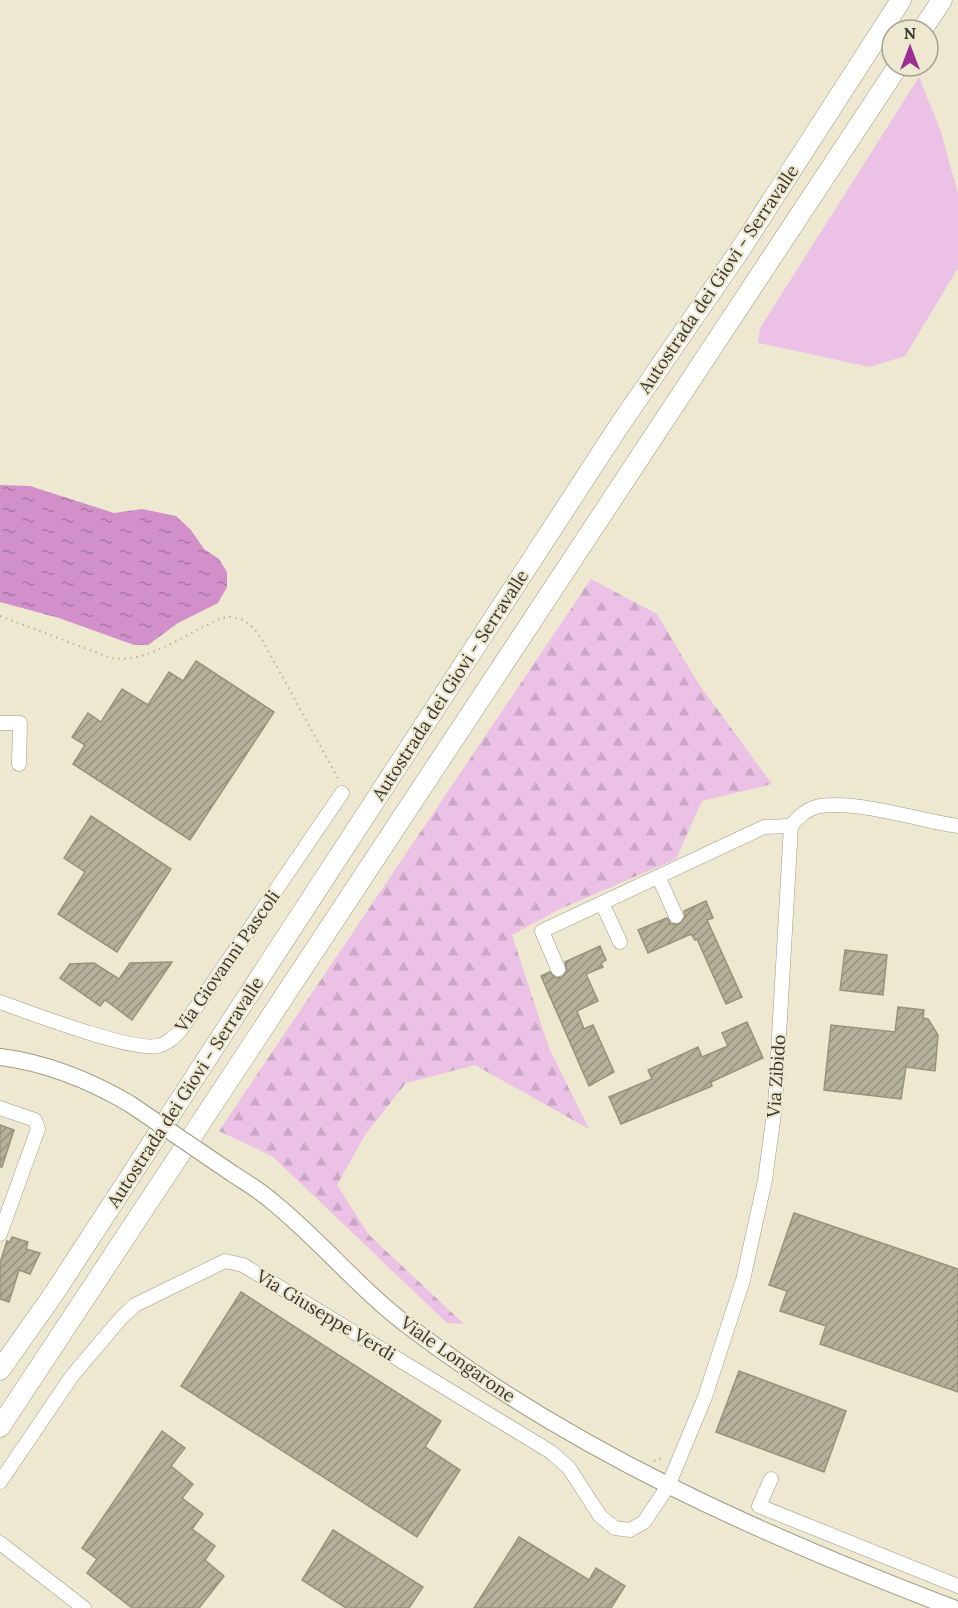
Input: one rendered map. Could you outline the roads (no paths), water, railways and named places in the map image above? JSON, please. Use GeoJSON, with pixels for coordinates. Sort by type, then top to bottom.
{"type":"FeatureCollection","features":[{"type":"Feature","properties":{"kind":"highway","name":"Autostrada dei Giovi - Serravalle"},"geometry":{"type":"LineString","coordinates":[[0,1370],[53,1295],[613,436],[740,250],[901,0]]}},
{"type":"Feature","properties":{"kind":"highway"},"geometry":{"type":"LineString","coordinates":[[930,18],[942,0]]}},
{"type":"Feature","properties":{"kind":"highway","name":"Autostrada dei Giovi - Serravalle"},"geometry":{"type":"LineString","coordinates":[[0,1426],[890,78]]}},
{"type":"Feature","properties":{"kind":"main road","name":"Viale Longarone"},"geometry":{"type":"LineString","coordinates":[[0,1057],[46,1066],[91,1081],[130,1104],[274,1202],[366,1290],[410,1328],[542,1417],[668,1486],[749,1525],[927,1604],[952,1608]]}},
{"type":"Feature","properties":{"kind":"street"},"geometry":{"type":"LineString","coordinates":[[0,723],[20,723],[19,764]]}},
{"type":"Feature","properties":{"kind":"street","name":"Via Giovanni Pascoli"},"geometry":{"type":"LineString","coordinates":[[0,1002],[133,1045],[157,1046],[167,1042],[180,1031],[342,793]]}},
{"type":"Feature","properties":{"kind":"street"},"geometry":{"type":"LineString","coordinates":[[558,969],[542,931],[764,827],[791,826],[809,810],[829,805],[868,809],[958,826]]}},
{"type":"Feature","properties":{"kind":"street","name":"Via Zibido"},"geometry":{"type":"LineString","coordinates":[[668,1486],[705,1397],[730,1325],[755,1231],[765,1180],[774,1106],[791,826]]}},
{"type":"Feature","properties":{"kind":"street"},"geometry":{"type":"LineString","coordinates":[[659,878],[676,916]]}},
{"type":"Feature","properties":{"kind":"street"},"geometry":{"type":"LineString","coordinates":[[602,903],[620,942]]}},
{"type":"Feature","properties":{"kind":"street"},"geometry":{"type":"LineString","coordinates":[[0,1108],[35,1120],[38,1129],[0,1231]]}},
{"type":"Feature","properties":{"kind":"street","name":"Via Giuseppe Verdi"},"geometry":{"type":"LineString","coordinates":[[0,1482],[72,1376],[122,1317],[135,1305],[225,1261],[233,1261],[551,1452],[569,1468],[600,1516],[615,1528],[630,1530],[644,1522],[668,1486]]}},
{"type":"Feature","properties":{"kind":"street"},"geometry":{"type":"LineString","coordinates":[[771,1479],[759,1506],[958,1587]]}},
{"type":"Feature","properties":{"kind":"street"},"geometry":{"type":"LineString","coordinates":[[0,1543],[84,1608]]}},
{"type":"Feature","properties":{"kind":"water"},"geometry":{"type":"Polygon","coordinates":[[[0,485],[30,486],[114,513],[142,509],[176,516],[191,530],[204,549],[219,559],[227,572],[227,587],[218,603],[178,623],[148,645],[134,645],[59,618],[0,602],[0,485]]]}}]}
